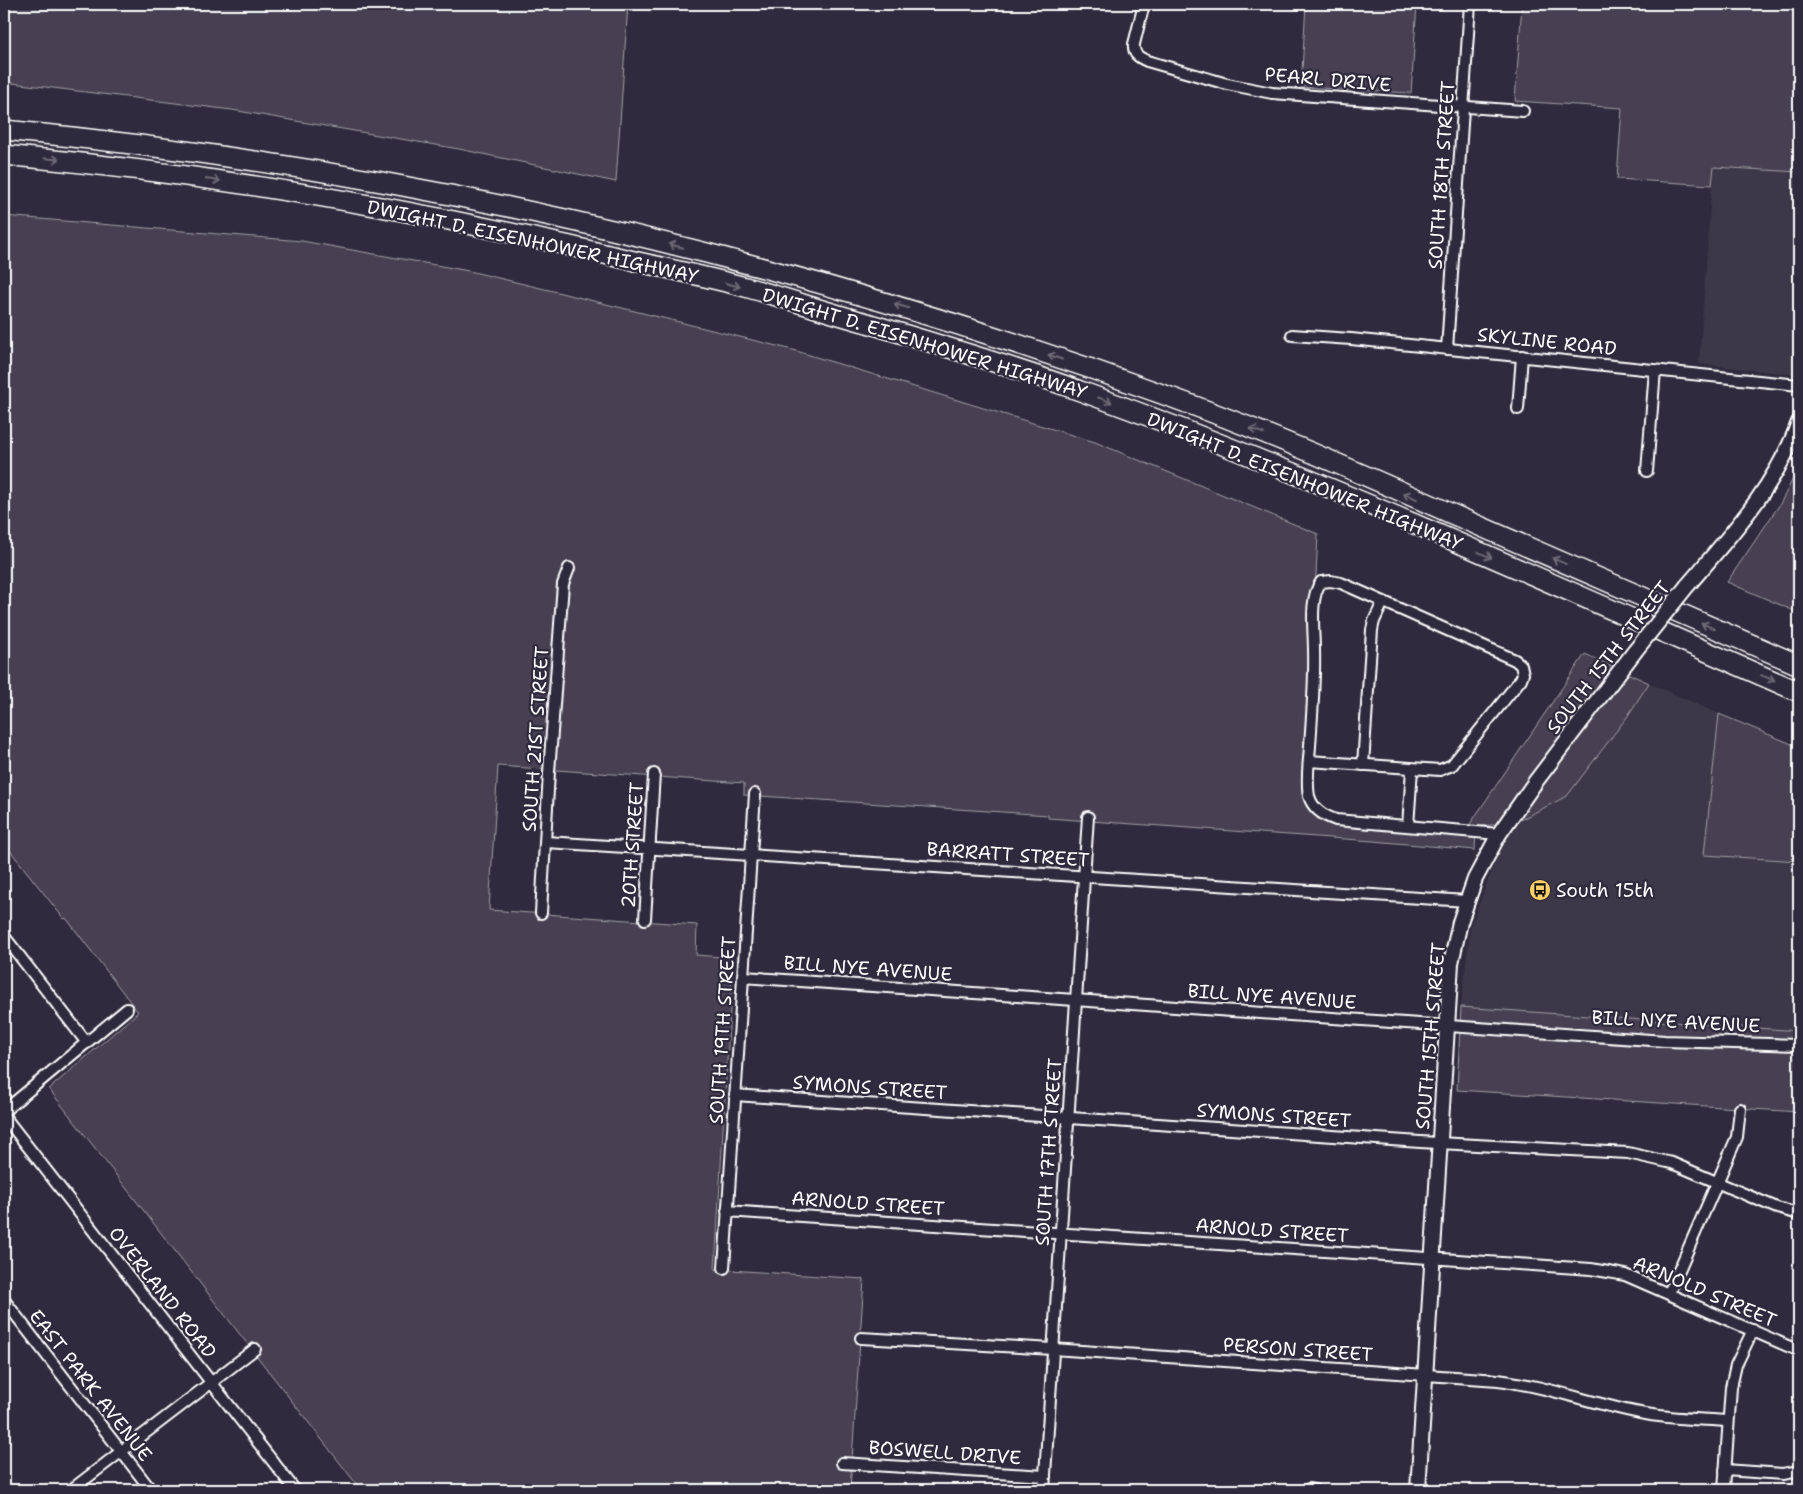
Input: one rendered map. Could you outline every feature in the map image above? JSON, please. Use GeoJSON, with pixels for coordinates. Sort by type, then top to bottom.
{"type":"FeatureCollection","features":[{"type":"Feature","properties":{"kind":"highway","name":"DWIGHT D. EISENHOWER HIGHWAY"},"geometry":{"type":"LineString","coordinates":[[4,130],[186,151],[394,184],[568,219],[750,264],[906,308],[1173,398],[1302,448],[1799,665]]}},
{"type":"Feature","properties":{"kind":"highway","name":"DWIGHT D. EISENHOWER HIGHWAY"},"geometry":{"type":"LineString","coordinates":[[4,155],[105,164],[215,180],[458,221],[578,247],[748,288],[947,347],[1080,391],[1272,464],[1424,528],[1799,692]]}},
{"type":"Feature","properties":{"kind":"main road","name":"SOUTH 15TH STREET"},"geometry":{"type":"LineString","coordinates":[[1418,1490],[1451,963],[1467,900],[1475,879],[1499,834],[1536,781],[1635,651],[1741,522],[1765,488],[1788,450],[1799,422]]}},
{"type":"Feature","properties":{"kind":"street","name":"PEARL DRIVE"},"geometry":{"type":"LineString","coordinates":[[1144,4],[1133,50],[1136,55],[1147,61],[1252,90],[1299,96],[1523,111]]}},
{"type":"Feature","properties":{"kind":"street","name":"SOUTH 18TH STREET"},"geometry":{"type":"LineString","coordinates":[[1447,349],[1470,4]]}},
{"type":"Feature","properties":{"kind":"street","name":"SKYLINE ROAD"},"geometry":{"type":"LineString","coordinates":[[1292,335],[1522,356],[1799,385]]}},
{"type":"Feature","properties":{"kind":"street"},"geometry":{"type":"LineString","coordinates":[[1518,409],[1522,356]]}},
{"type":"Feature","properties":{"kind":"street"},"geometry":{"type":"LineString","coordinates":[[1647,471],[1655,370]]}},
{"type":"Feature","properties":{"kind":"street","name":"SOUTH 21ST STREET"},"geometry":{"type":"LineString","coordinates":[[541,913],[563,584],[569,568]]}},
{"type":"Feature","properties":{"kind":"street"},"geometry":{"type":"LineString","coordinates":[[1309,761],[1440,770],[1452,765],[1521,679],[1523,670],[1521,665],[1515,660],[1331,581],[1321,582],[1317,587],[1315,596],[1314,696],[1309,761],[1309,795],[1312,804],[1318,811],[1336,820],[1499,834]]}},
{"type":"Feature","properties":{"kind":"street"},"geometry":{"type":"LineString","coordinates":[[1362,765],[1372,630],[1383,602]]}},
{"type":"Feature","properties":{"kind":"street"},"geometry":{"type":"LineString","coordinates":[[1408,826],[1412,769]]}},
{"type":"Feature","properties":{"kind":"street","name":"20TH STREET"},"geometry":{"type":"LineString","coordinates":[[645,919],[654,774]]}},
{"type":"Feature","properties":{"kind":"street","name":"SOUTH 19TH STREET"},"geometry":{"type":"LineString","coordinates":[[724,1268],[755,794]]}},
{"type":"Feature","properties":{"kind":"street","name":"SOUTH 17TH STREET"},"geometry":{"type":"LineString","coordinates":[[1044,1490],[1088,817]]}},
{"type":"Feature","properties":{"kind":"street","name":"BARRATT STREET"},"geometry":{"type":"LineString","coordinates":[[546,842],[1467,900]]}},
{"type":"Feature","properties":{"kind":"street"},"geometry":{"type":"LineString","coordinates":[[4,936],[87,1043]]}},
{"type":"Feature","properties":{"kind":"street","name":"BILL NYE AVENUE"},"geometry":{"type":"LineString","coordinates":[[743,977],[1665,1041],[1799,1045]]}},
{"type":"Feature","properties":{"kind":"street"},"geometry":{"type":"LineString","coordinates":[[4,1112],[127,1010]]}},
{"type":"Feature","properties":{"kind":"street","name":"SYMONS STREET"},"geometry":{"type":"LineString","coordinates":[[735,1095],[1068,1119],[1628,1153],[1672,1163],[1718,1181],[1777,1208],[1799,1214]]}},
{"type":"Feature","properties":{"kind":"street"},"geometry":{"type":"LineString","coordinates":[[1668,1293],[1737,1138],[1740,1109]]}},
{"type":"Feature","properties":{"kind":"street","name":"OVERLAND ROAD"},"geometry":{"type":"LineString","coordinates":[[4,1116],[295,1490]]}},
{"type":"Feature","properties":{"kind":"street","name":"ARNOLD STREET"},"geometry":{"type":"LineString","coordinates":[[727,1211],[1591,1269],[1625,1274],[1799,1351]]}},
{"type":"Feature","properties":{"kind":"street","name":"EAST PARK AVENUE"},"geometry":{"type":"LineString","coordinates":[[4,1300],[151,1490]]}},
{"type":"Feature","properties":{"kind":"street"},"geometry":{"type":"LineString","coordinates":[[1724,1490],[1731,1387],[1736,1365],[1753,1330]]}},
{"type":"Feature","properties":{"kind":"street","name":"PERSON STREET"},"geometry":{"type":"LineString","coordinates":[[860,1338],[1053,1349],[1498,1380],[1522,1383],[1642,1414],[1668,1418],[1728,1421]]}},
{"type":"Feature","properties":{"kind":"street"},"geometry":{"type":"LineString","coordinates":[[71,1490],[255,1349]]}},
{"type":"Feature","properties":{"kind":"street","name":"BOSWELL DRIVE"},"geometry":{"type":"LineString","coordinates":[[842,1463],[1045,1476]]}},
{"type":"Feature","properties":{"kind":"street"},"geometry":{"type":"LineString","coordinates":[[1725,1470],[1783,1474],[1799,1471]]}},
{"type":"Feature","properties":{"kind":"shaded area"},"geometry":{"type":"Polygon","coordinates":[[[4,4],[628,4],[616,182],[459,149],[232,110],[4,82],[4,4]]]}},
{"type":"Feature","properties":{"kind":"shaded area"},"geometry":{"type":"Polygon","coordinates":[[[1306,4],[1417,4],[1411,93],[1301,87],[1306,4]]]}},
{"type":"Feature","properties":{"kind":"shaded area"},"geometry":{"type":"Polygon","coordinates":[[[1522,4],[1799,4],[1799,172],[1714,167],[1712,185],[1617,179],[1622,108],[1515,101],[1522,4]]]}},
{"type":"Feature","properties":{"kind":"shaded area"},"geometry":{"type":"Polygon","coordinates":[[[1713,166],[1799,172],[1799,375],[1699,364],[1713,166]]]}},
{"type":"Feature","properties":{"kind":"shaded area"},"geometry":{"type":"Polygon","coordinates":[[[4,216],[302,241],[469,271],[549,290],[793,350],[1095,442],[1318,534],[1309,795],[1327,817],[1468,827],[1585,654],[1649,683],[1627,717],[1567,796],[1518,821],[1476,827],[1475,850],[1048,818],[1048,815],[744,795],[744,783],[498,766],[489,910],[697,925],[696,955],[733,958],[715,1269],[864,1279],[850,1490],[361,1490],[49,1089],[138,1012],[66,918],[64,919],[4,843],[4,216]]]}},
{"type":"Feature","properties":{"kind":"shaded area"},"geometry":{"type":"Polygon","coordinates":[[[1799,467],[1799,613],[1727,582],[1780,504],[1799,467]]]}},
{"type":"Feature","properties":{"kind":"shaded area"},"geometry":{"type":"Polygon","coordinates":[[[1649,683],[1719,714],[1704,855],[1799,861],[1799,1031],[1461,1007],[1470,928],[1498,854],[1518,821],[1567,796],[1627,717],[1649,683]]]}},
{"type":"Feature","properties":{"kind":"shaded area"},"geometry":{"type":"Polygon","coordinates":[[[1719,714],[1799,747],[1799,861],[1704,855],[1719,714]]]}},
{"type":"Feature","properties":{"kind":"shaded area"},"geometry":{"type":"Polygon","coordinates":[[[1461,1007],[1799,1031],[1799,1112],[1457,1090],[1461,1007]]]}},
{"type":"Feature","properties":{"kind":"place","name":"South 15th"},"geometry":{"type":"Point","coordinates":[1540,890]}}]}
